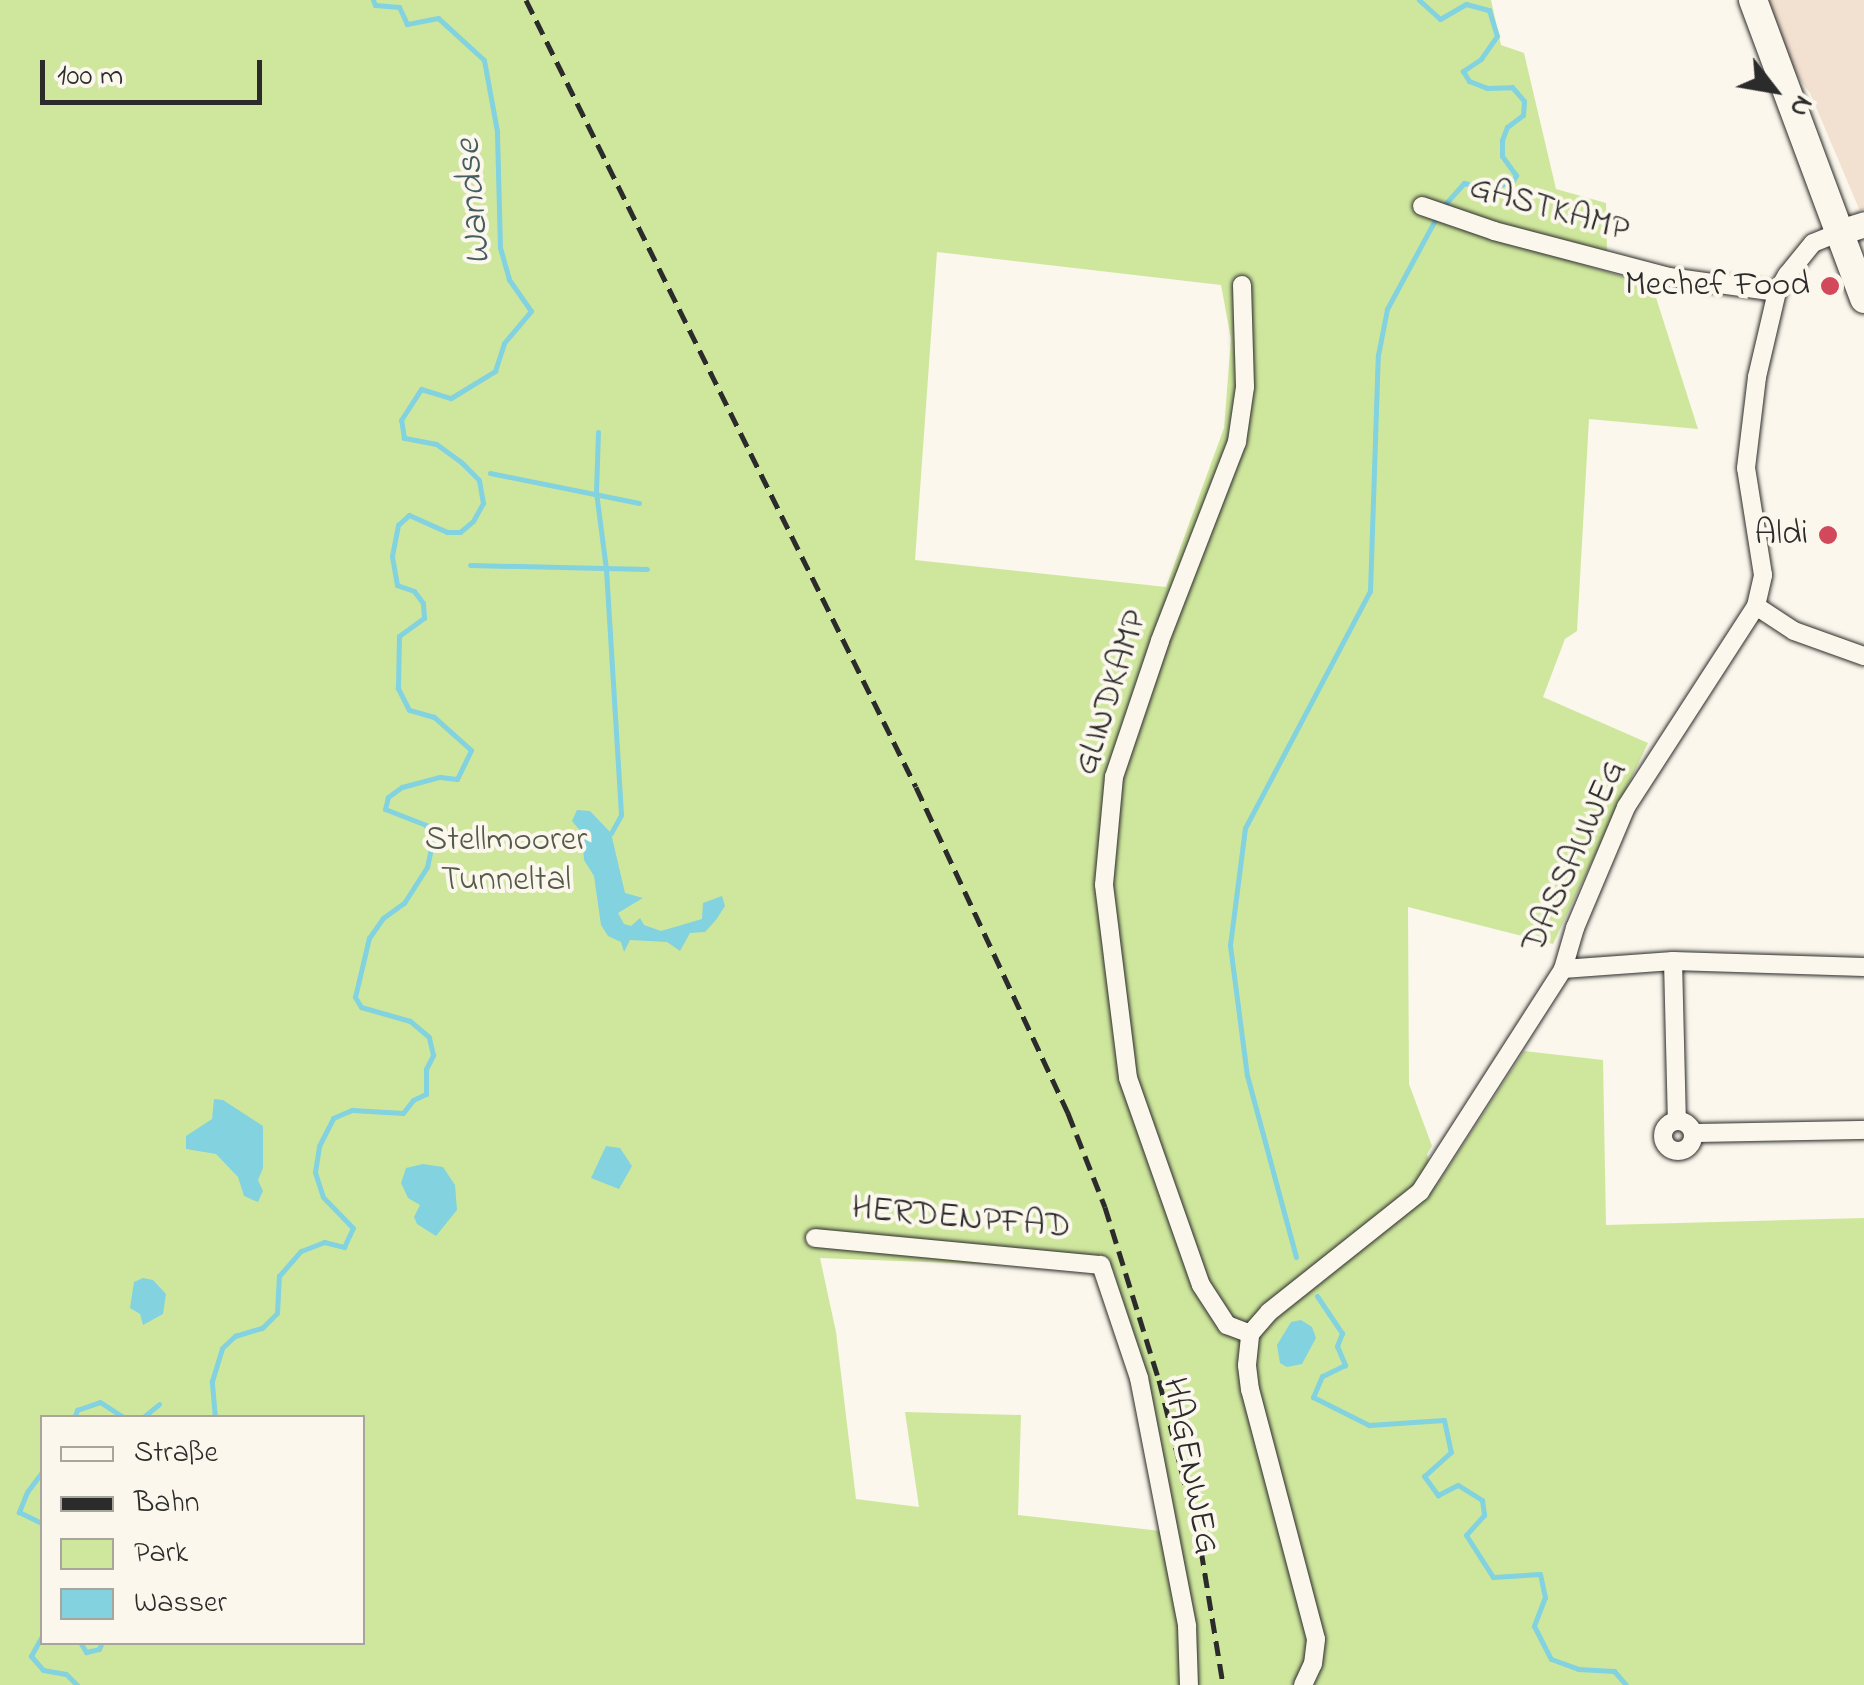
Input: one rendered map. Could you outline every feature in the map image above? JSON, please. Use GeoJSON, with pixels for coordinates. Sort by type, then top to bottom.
{"type":"FeatureCollection","features":[{"type":"Feature","properties":{"kind":"main road"},"geometry":{"type":"LineString","coordinates":[[1754,0],[1852,228],[1864,299]]}},
{"type":"Feature","properties":{"kind":"street","name":"GASTKAMP"},"geometry":{"type":"LineString","coordinates":[[1422,206],[1494,231],[1670,277],[1777,292]]}},
{"type":"Feature","properties":{"kind":"street","name":"DASSAUWEG"},"geometry":{"type":"LineString","coordinates":[[1250,1334],[1269,1312],[1420,1192],[1564,969],[1575,928],[1626,807],[1756,606],[1763,576],[1746,468],[1757,377],[1777,292],[1806,250],[1852,228]]}},
{"type":"Feature","properties":{"kind":"street","name":"GLINDKAMP"},"geometry":{"type":"LineString","coordinates":[[1242,285],[1246,387],[1237,442],[1160,641],[1114,777],[1104,885],[1128,1078],[1201,1285],[1227,1325],[1250,1334]]}},
{"type":"Feature","properties":{"kind":"street"},"geometry":{"type":"LineString","coordinates":[[1756,606],[1794,631],[1864,656]]}},
{"type":"Feature","properties":{"kind":"street"},"geometry":{"type":"LineString","coordinates":[[1672,962],[1685,1127],[1864,1130]]}},
{"type":"Feature","properties":{"kind":"street"},"geometry":{"type":"LineString","coordinates":[[1564,969],[1672,962],[1864,967]]}},
{"type":"Feature","properties":{"kind":"street","name":"HERDENPFAD"},"geometry":{"type":"LineString","coordinates":[[815,1238],[1101,1265]]}},
{"type":"Feature","properties":{"kind":"street","name":"HAGENWEG"},"geometry":{"type":"LineString","coordinates":[[1101,1265],[1139,1378],[1187,1626],[1189,1685]]}},
{"type":"Feature","properties":{"kind":"street"},"geometry":{"type":"LineString","coordinates":[[1250,1334],[1246,1365],[1250,1390],[1316,1639],[1313,1664],[1304,1685]]}},
{"type":"Feature","properties":{"kind":"shaded area"},"geometry":{"type":"Polygon","coordinates":[[[1763,0],[1864,0],[1864,209],[1860,211],[1810,93],[1785,59],[1763,0]]]}},
{"type":"Feature","properties":{"kind":"green space","name":"Stellmoorer Tunneltal"},"geometry":{"type":"Polygon","coordinates":[[[0,0],[1491,0],[1501,45],[1524,53],[1556,189],[1606,203],[1607,251],[1446,209],[1446,224],[1652,285],[1698,429],[1589,419],[1577,631],[1565,639],[1543,697],[1648,743],[1553,944],[1408,907],[1409,1084],[1432,1146],[1427,1154],[1436,1186],[1524,1051],[1603,1060],[1606,1225],[1864,1218],[1864,1685],[0,1685],[0,0]],[[937,252],[915,560],[1166,587],[1224,428],[1231,339],[1221,285],[937,252]],[[820,1258],[836,1332],[856,1499],[919,1507],[905,1412],[1021,1415],[1018,1515],[1161,1531],[1177,1529],[1154,1415],[1113,1269],[820,1258]]]}},
{"type":"Feature","properties":{"kind":"water"},"geometry":{"type":"Polygon","coordinates":[[[577,810],[590,811],[611,833],[625,893],[643,898],[618,913],[624,924],[631,926],[640,918],[644,925],[661,931],[702,919],[703,903],[722,896],[725,906],[716,920],[705,932],[690,933],[680,951],[667,942],[630,940],[624,952],[621,942],[608,936],[601,925],[594,876],[584,860],[582,833],[572,821],[577,810]]]}},
{"type":"Feature","properties":{"kind":"water"},"geometry":{"type":"Polygon","coordinates":[[[214,1099],[223,1100],[263,1126],[263,1168],[258,1180],[263,1191],[258,1202],[244,1196],[238,1177],[216,1154],[186,1149],[186,1136],[212,1119],[214,1099]]]}},
{"type":"Feature","properties":{"kind":"water"},"geometry":{"type":"Polygon","coordinates":[[[606,1146],[620,1148],[632,1166],[619,1189],[591,1178],[606,1146]]]}},
{"type":"Feature","properties":{"kind":"water"},"geometry":{"type":"Polygon","coordinates":[[[423,1164],[443,1167],[455,1185],[457,1210],[436,1236],[417,1224],[414,1217],[420,1205],[408,1198],[401,1183],[406,1168],[423,1164]]]}},
{"type":"Feature","properties":{"kind":"water"},"geometry":{"type":"Polygon","coordinates":[[[143,1278],[153,1280],[166,1294],[163,1314],[143,1325],[140,1314],[130,1308],[134,1282],[143,1278]]]}},
{"type":"Feature","properties":{"kind":"water"},"geometry":{"type":"Polygon","coordinates":[[[1301,1320],[1312,1327],[1316,1338],[1302,1364],[1287,1367],[1280,1363],[1277,1345],[1291,1322],[1301,1320]]]}},
{"type":"Feature","properties":{"kind":"waterway","name":"Wandse"},"geometry":{"type":"LineString","coordinates":[[215,1415],[212,1381],[222,1348],[235,1336],[262,1328],[277,1313],[279,1276],[301,1251],[324,1242],[344,1247],[353,1228],[323,1197],[315,1172],[319,1146],[333,1118],[352,1110],[403,1113],[413,1100],[426,1094],[426,1069],[433,1055],[429,1037],[410,1021],[361,1007],[355,997],[369,938],[383,918],[404,903],[427,867],[432,844],[426,825],[385,809],[388,797],[402,787],[440,777],[457,779],[471,750],[434,717],[409,710],[398,688],[399,636],[424,618],[423,603],[414,591],[397,585],[392,556],[398,525],[409,515],[447,532],[460,532],[473,521],[483,503],[479,480],[436,444],[404,438],[401,420],[421,389],[451,398],[495,371],[504,343],[531,311],[509,279],[500,248],[497,131],[484,60],[438,18],[407,24],[399,7],[375,5],[373,0]]}},
{"type":"Feature","properties":{"kind":"waterway"},"geometry":{"type":"LineString","coordinates":[[1419,0],[1440,19],[1466,4],[1489,10],[1497,36],[1481,59],[1463,71],[1469,81],[1487,88],[1512,87],[1524,101],[1523,115],[1507,127],[1502,140],[1502,156],[1516,175],[1513,181],[1488,189],[1464,183],[1445,204]]}},
{"type":"Feature","properties":{"kind":"waterway"},"geometry":{"type":"LineString","coordinates":[[1296,1257],[1247,1076],[1230,945],[1245,828],[1370,591],[1378,355],[1387,309],[1435,220]]}},
{"type":"Feature","properties":{"kind":"waterway"},"geometry":{"type":"LineString","coordinates":[[598,432],[596,492],[606,569],[621,815],[611,833]]}},
{"type":"Feature","properties":{"kind":"waterway"},"geometry":{"type":"LineString","coordinates":[[490,473],[639,503]]}},
{"type":"Feature","properties":{"kind":"waterway"},"geometry":{"type":"LineString","coordinates":[[470,565],[647,569]]}},
{"type":"Feature","properties":{"kind":"waterway"},"geometry":{"type":"LineString","coordinates":[[1317,1296],[1342,1333],[1337,1346],[1345,1365],[1322,1376],[1313,1397],[1369,1425],[1444,1420],[1451,1452],[1424,1476],[1438,1495],[1458,1485],[1482,1500],[1484,1515],[1466,1535],[1493,1577],[1540,1574],[1545,1597],[1534,1626],[1551,1659],[1578,1669],[1614,1671],[1626,1685]]}},
{"type":"Feature","properties":{"kind":"waterway","name":"Wandse"},"geometry":{"type":"LineString","coordinates":[[75,1415],[77,1410],[100,1402],[120,1415]]}},
{"type":"Feature","properties":{"kind":"waterway"},"geometry":{"type":"LineString","coordinates":[[146,1415],[159,1404]]}},
{"type":"Feature","properties":{"kind":"waterway","name":"Wandse"},"geometry":{"type":"LineString","coordinates":[[40,1475],[19,1512],[40,1522]]}},
{"type":"Feature","properties":{"kind":"waterway","name":"Wandse"},"geometry":{"type":"LineString","coordinates":[[40,1640],[31,1656],[43,1670],[66,1674],[77,1685]]}},
{"type":"Feature","properties":{"kind":"waterway","name":"Wandse"},"geometry":{"type":"LineString","coordinates":[[82,1645],[86,1652],[101,1645]]}},
{"type":"Feature","properties":{"kind":"railway"},"geometry":{"type":"LineString","coordinates":[[526,0],[916,787],[1068,1113],[1105,1207],[1159,1380],[1201,1550],[1223,1685]]}},
{"type":"Feature","properties":{"kind":"place","name":"Mechef Food"},"geometry":{"type":"Point","coordinates":[1830,286]}},
{"type":"Feature","properties":{"kind":"place","name":"Aldi"},"geometry":{"type":"Point","coordinates":[1828,535]}}]}
